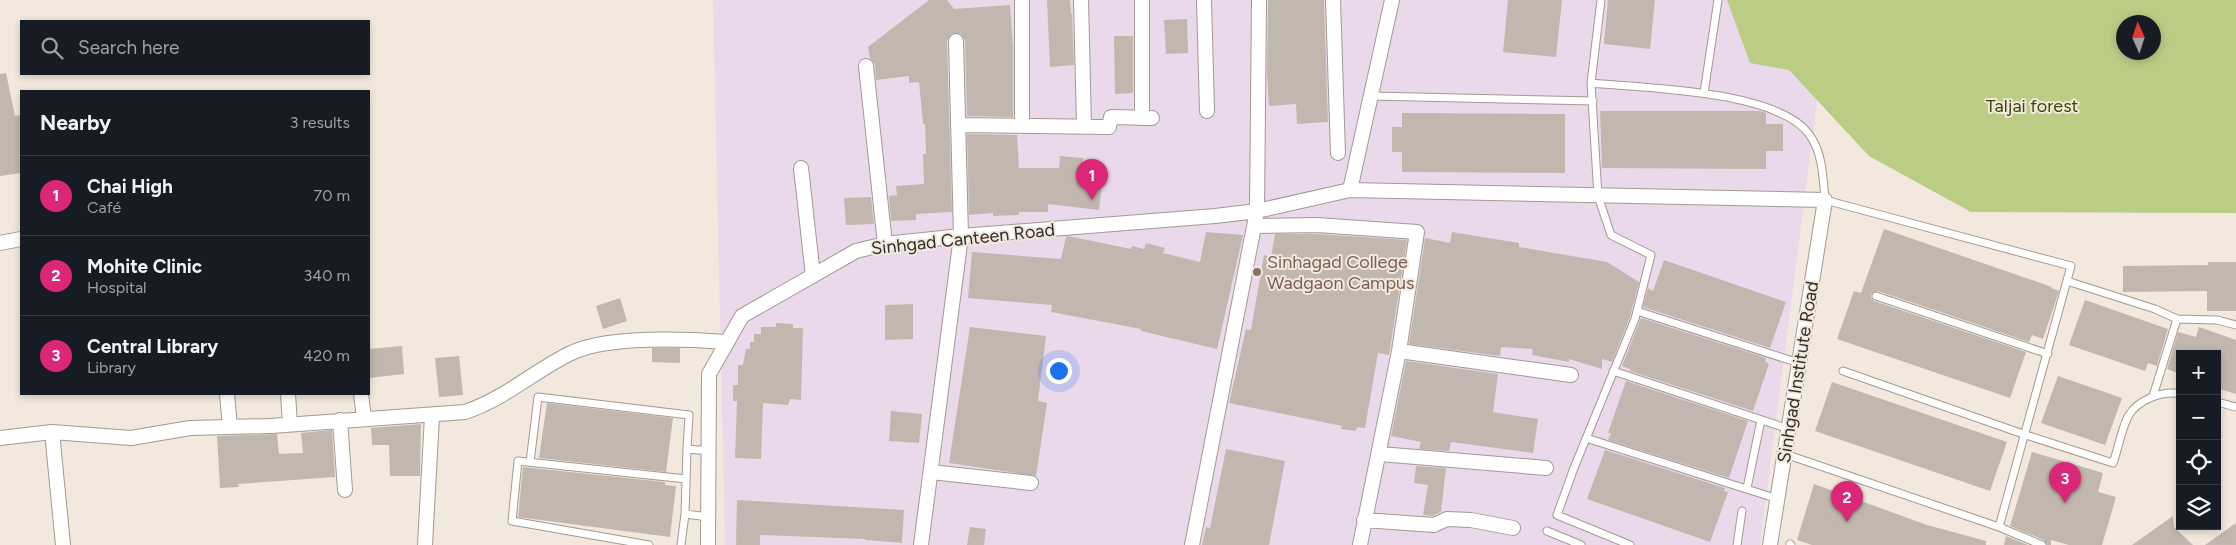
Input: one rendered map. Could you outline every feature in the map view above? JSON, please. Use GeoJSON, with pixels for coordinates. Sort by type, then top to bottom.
{"type":"FeatureCollection","features":[{"type":"Feature","properties":{"kind":"street"},"geometry":{"type":"LineString","coordinates":[[1022,0],[1022,125]]}},
{"type":"Feature","properties":{"kind":"street"},"geometry":{"type":"LineString","coordinates":[[1081,0],[1084,126]]}},
{"type":"Feature","properties":{"kind":"street"},"geometry":{"type":"LineString","coordinates":[[958,125],[1109,127],[1111,117],[1147,118],[1142,0]]}},
{"type":"Feature","properties":{"kind":"street"},"geometry":{"type":"LineString","coordinates":[[1204,0],[1207,111]]}},
{"type":"Feature","properties":{"kind":"street"},"geometry":{"type":"LineString","coordinates":[[1192,545],[1257,210],[1259,0]]}},
{"type":"Feature","properties":{"kind":"street"},"geometry":{"type":"LineString","coordinates":[[1333,0],[1338,154]]}},
{"type":"Feature","properties":{"kind":"street"},"geometry":{"type":"LineString","coordinates":[[1350,190],[1392,0]]}},
{"type":"Feature","properties":{"kind":"street"},"geometry":{"type":"LineString","coordinates":[[921,545],[961,236],[956,41]]}},
{"type":"Feature","properties":{"kind":"street"},"geometry":{"type":"LineString","coordinates":[[866,66],[885,244]]}},
{"type":"Feature","properties":{"kind":"street"},"geometry":{"type":"LineString","coordinates":[[801,168],[813,276]]}},
{"type":"Feature","properties":{"kind":"street","name":"Sinhgad Canteen Road"},"geometry":{"type":"LineString","coordinates":[[708,545],[709,374],[742,316],[856,252],[885,244],[961,236],[1206,217],[1257,210],[1350,190],[1825,200]]}},
{"type":"Feature","properties":{"kind":"street","name":"Sinhgad Institute Road"},"geometry":{"type":"LineString","coordinates":[[1770,545],[1825,200]]}},
{"type":"Feature","properties":{"kind":"street"},"geometry":{"type":"LineString","coordinates":[[1255,226],[1317,225],[1417,232],[1399,351],[1380,454],[1360,545]]}},
{"type":"Feature","properties":{"kind":"street"},"geometry":{"type":"LineString","coordinates":[[0,243],[20,239]]}},
{"type":"Feature","properties":{"kind":"street"},"geometry":{"type":"LineString","coordinates":[[0,438],[52,432],[131,438],[190,428],[432,416],[465,412],[482,406],[569,354],[589,346],[679,338],[728,342]]}},
{"type":"Feature","properties":{"kind":"street"},"geometry":{"type":"LineString","coordinates":[[1399,351],[1571,375]]}},
{"type":"Feature","properties":{"kind":"street"},"geometry":{"type":"LineString","coordinates":[[227,395],[230,427]]}},
{"type":"Feature","properties":{"kind":"street"},"geometry":{"type":"LineString","coordinates":[[288,395],[290,424]]}},
{"type":"Feature","properties":{"kind":"street"},"geometry":{"type":"LineString","coordinates":[[361,395],[364,418]]}},
{"type":"Feature","properties":{"kind":"street"},"geometry":{"type":"LineString","coordinates":[[424,545],[432,416]]}},
{"type":"Feature","properties":{"kind":"street"},"geometry":{"type":"LineString","coordinates":[[340,420],[345,490]]}},
{"type":"Feature","properties":{"kind":"street"},"geometry":{"type":"LineString","coordinates":[[52,432],[63,545]]}},
{"type":"Feature","properties":{"kind":"street"},"geometry":{"type":"LineString","coordinates":[[1380,454],[1546,468]]}},
{"type":"Feature","properties":{"kind":"street"},"geometry":{"type":"LineString","coordinates":[[931,472],[1031,483]]}},
{"type":"Feature","properties":{"kind":"street"},"geometry":{"type":"LineString","coordinates":[[1364,520],[1434,525],[1446,518],[1471,520],[1513,528]]}},
{"type":"Feature","properties":{"kind":"lane"},"geometry":{"type":"LineString","coordinates":[[1601,0],[1591,83],[1598,196],[1611,235],[1651,255],[1637,312],[1557,515],[1630,545]]}},
{"type":"Feature","properties":{"kind":"lane"},"geometry":{"type":"LineString","coordinates":[[1704,93],[1718,0]]}},
{"type":"Feature","properties":{"kind":"lane"},"geometry":{"type":"LineString","coordinates":[[1591,83],[1704,93],[1770,109],[1789,117],[1802,126],[1815,144],[1819,155],[1825,200],[2072,266],[1999,527]]}},
{"type":"Feature","properties":{"kind":"lane"},"geometry":{"type":"LineString","coordinates":[[1372,96],[1593,101]]}},
{"type":"Feature","properties":{"kind":"lane"},"geometry":{"type":"LineString","coordinates":[[2067,282],[2154,309],[2177,319],[2217,320],[2236,325]]}},
{"type":"Feature","properties":{"kind":"lane"},"geometry":{"type":"LineString","coordinates":[[1876,296],[2048,354]]}},
{"type":"Feature","properties":{"kind":"lane"},"geometry":{"type":"LineString","coordinates":[[1637,312],[1799,363]]}},
{"type":"Feature","properties":{"kind":"lane"},"geometry":{"type":"LineString","coordinates":[[2152,396],[2177,319]]}},
{"type":"Feature","properties":{"kind":"lane"},"geometry":{"type":"LineString","coordinates":[[1614,371],[1788,429]]}},
{"type":"Feature","properties":{"kind":"lane"},"geometry":{"type":"LineString","coordinates":[[1842,371],[2026,435],[2114,463],[2128,415],[2152,396],[2176,393]]}},
{"type":"Feature","properties":{"kind":"lane"},"geometry":{"type":"LineString","coordinates":[[530,462],[538,397],[689,415],[685,514],[681,545]]}},
{"type":"Feature","properties":{"kind":"lane"},"geometry":{"type":"LineString","coordinates":[[2221,403],[2236,407]]}},
{"type":"Feature","properties":{"kind":"lane"},"geometry":{"type":"LineString","coordinates":[[1746,488],[1762,420]]}},
{"type":"Feature","properties":{"kind":"lane"},"geometry":{"type":"LineString","coordinates":[[1586,438],[1778,499]]}},
{"type":"Feature","properties":{"kind":"lane"},"geometry":{"type":"LineString","coordinates":[[688,449],[709,452]]}},
{"type":"Feature","properties":{"kind":"lane"},"geometry":{"type":"LineString","coordinates":[[1784,454],[1999,527],[2042,545]]}},
{"type":"Feature","properties":{"kind":"lane"},"geometry":{"type":"LineString","coordinates":[[649,545],[512,521],[518,461],[686,479]]}},
{"type":"Feature","properties":{"kind":"lane"},"geometry":{"type":"LineString","coordinates":[[1737,545],[1742,512]]}},
{"type":"Feature","properties":{"kind":"lane"},"geometry":{"type":"LineString","coordinates":[[685,514],[708,517]]}},
{"type":"Feature","properties":{"kind":"lane"},"geometry":{"type":"LineString","coordinates":[[1547,531],[1581,545]]}},
{"type":"Feature","properties":{"kind":"shaded area","name":"Sinhagad College Wadgaon Campus"},"geometry":{"type":"Polygon","coordinates":[[[713,0],[1830,0],[1760,545],[725,545],[713,0]]]}},
{"type":"Feature","properties":{"kind":"green space","name":"Taljai forest"},"geometry":{"type":"Polygon","coordinates":[[[1727,0],[2236,0],[2236,213],[1971,212],[1869,156],[1789,70],[1750,63],[1727,0]]]}},
{"type":"Feature","properties":{"kind":"building"},"geometry":{"type":"Polygon","coordinates":[[[929,0],[947,0],[954,9],[1010,5],[1013,48],[1013,117],[967,116],[965,40],[960,33],[951,34],[947,41],[952,212],[916,214],[916,220],[891,221],[889,196],[897,195],[896,186],[924,184],[925,124],[923,124],[919,82],[909,83],[909,76],[876,80],[875,65],[870,58],[868,47],[929,0]]]}},
{"type":"Feature","properties":{"kind":"building"},"geometry":{"type":"Polygon","coordinates":[[[1047,0],[1070,0],[1074,65],[1050,67],[1047,0]]]}},
{"type":"Feature","properties":{"kind":"building"},"geometry":{"type":"Polygon","coordinates":[[[1268,0],[1324,0],[1328,122],[1297,124],[1296,104],[1269,106],[1267,74],[1268,0]]]}},
{"type":"Feature","properties":{"kind":"building"},"geometry":{"type":"Polygon","coordinates":[[[1508,0],[1562,0],[1556,57],[1503,52],[1508,0]]]}},
{"type":"Feature","properties":{"kind":"building"},"geometry":{"type":"Polygon","coordinates":[[[1608,0],[1655,0],[1650,49],[1604,44],[1608,0]]]}},
{"type":"Feature","properties":{"kind":"building"},"geometry":{"type":"Polygon","coordinates":[[[1187,19],[1188,53],[1166,54],[1164,20],[1187,19]]]}},
{"type":"Feature","properties":{"kind":"building"},"geometry":{"type":"Polygon","coordinates":[[[1114,36],[1133,36],[1133,93],[1115,94],[1114,36]]]}},
{"type":"Feature","properties":{"kind":"building"},"geometry":{"type":"Polygon","coordinates":[[[6,73],[15,116],[20,115],[20,173],[0,176],[0,74],[6,73]]]}},
{"type":"Feature","properties":{"kind":"building"},"geometry":{"type":"Polygon","coordinates":[[[1600,111],[1760,111],[1766,113],[1766,124],[1783,124],[1783,151],[1766,151],[1766,169],[1602,168],[1600,111]]]}},
{"type":"Feature","properties":{"kind":"building"},"geometry":{"type":"Polygon","coordinates":[[[1402,113],[1565,114],[1565,173],[1402,172],[1402,152],[1392,152],[1392,127],[1402,127],[1402,113]]]}},
{"type":"Feature","properties":{"kind":"building"},"geometry":{"type":"Polygon","coordinates":[[[967,134],[1017,135],[1019,168],[1059,168],[1060,156],[1083,158],[1081,183],[1102,185],[1099,210],[1048,204],[1048,212],[1019,212],[1019,215],[993,216],[993,213],[969,215],[967,134]]]}},
{"type":"Feature","properties":{"kind":"building"},"geometry":{"type":"Polygon","coordinates":[[[871,197],[874,224],[846,225],[844,198],[871,197]]]}},
{"type":"Feature","properties":{"kind":"building"},"geometry":{"type":"Polygon","coordinates":[[[1884,229],[2059,291],[2043,339],[2032,335],[2029,342],[1878,291],[1871,294],[1871,298],[1874,301],[2026,352],[2010,398],[1837,339],[1854,291],[1861,293],[1884,229]]]}},
{"type":"Feature","properties":{"kind":"building"},"geometry":{"type":"Polygon","coordinates":[[[1206,232],[1243,235],[1217,349],[1141,331],[1141,329],[1051,312],[1052,305],[968,298],[972,252],[1061,259],[1066,237],[1068,236],[1131,249],[1132,246],[1144,249],[1146,243],[1165,248],[1163,253],[1200,262],[1206,232]]]}},
{"type":"Feature","properties":{"kind":"building"},"geometry":{"type":"Polygon","coordinates":[[[1452,232],[1519,243],[1519,247],[1607,262],[1639,282],[1630,317],[1612,362],[1602,359],[1602,369],[1569,359],[1569,362],[1532,355],[1533,349],[1501,347],[1500,356],[1409,344],[1425,238],[1450,243],[1452,232]]]}},
{"type":"Feature","properties":{"kind":"building"},"geometry":{"type":"Polygon","coordinates":[[[1275,234],[1317,234],[1407,240],[1389,355],[1378,353],[1365,428],[1357,427],[1356,431],[1341,429],[1342,426],[1229,403],[1246,329],[1251,330],[1264,255],[1271,257],[1275,234]]]}},
{"type":"Feature","properties":{"kind":"building"},"geometry":{"type":"Polygon","coordinates":[[[1664,260],[1786,302],[1770,348],[1643,307],[1648,288],[1653,291],[1664,260]]]}},
{"type":"Feature","properties":{"kind":"building"},"geometry":{"type":"Polygon","coordinates":[[[2208,262],[2236,262],[2236,311],[2207,311],[2207,291],[2123,292],[2123,266],[2208,265],[2208,262]]]}},
{"type":"Feature","properties":{"kind":"building"},"geometry":{"type":"Polygon","coordinates":[[[620,298],[627,321],[603,329],[596,306],[620,298]]]}},
{"type":"Feature","properties":{"kind":"building"},"geometry":{"type":"Polygon","coordinates":[[[2085,300],[2168,329],[2157,366],[2148,363],[2145,371],[2069,345],[2085,300]]]}},
{"type":"Feature","properties":{"kind":"building"},"geometry":{"type":"Polygon","coordinates":[[[913,304],[913,339],[885,340],[885,305],[913,304]]]}},
{"type":"Feature","properties":{"kind":"building"},"geometry":{"type":"Polygon","coordinates":[[[1641,318],[1766,358],[1765,362],[1769,364],[1753,411],[1630,371],[1630,369],[1622,366],[1641,318]]]}},
{"type":"Feature","properties":{"kind":"building"},"geometry":{"type":"Polygon","coordinates":[[[776,323],[793,324],[793,328],[803,328],[801,400],[790,399],[788,405],[763,403],[761,459],[735,458],[737,401],[733,401],[733,385],[738,385],[738,365],[743,365],[746,349],[750,349],[750,342],[754,342],[754,334],[761,334],[761,327],[776,327],[776,323]]]}},
{"type":"Feature","properties":{"kind":"building"},"geometry":{"type":"Polygon","coordinates":[[[970,327],[1046,336],[1038,401],[1047,403],[1036,476],[949,463],[970,327]]]}},
{"type":"Feature","properties":{"kind":"building"},"geometry":{"type":"Polygon","coordinates":[[[2199,327],[2236,340],[2236,394],[2221,389],[2221,350],[2176,350],[2176,372],[2167,369],[2178,332],[2196,337],[2199,327]]]}},
{"type":"Feature","properties":{"kind":"building"},"geometry":{"type":"Polygon","coordinates":[[[402,346],[404,374],[370,378],[370,349],[402,346]]]}},
{"type":"Feature","properties":{"kind":"building"},"geometry":{"type":"Polygon","coordinates":[[[652,348],[680,348],[680,363],[652,362],[652,348]]]}},
{"type":"Feature","properties":{"kind":"building"},"geometry":{"type":"Polygon","coordinates":[[[459,356],[463,395],[439,397],[435,358],[459,356]]]}},
{"type":"Feature","properties":{"kind":"building"},"geometry":{"type":"Polygon","coordinates":[[[1406,361],[1498,374],[1493,412],[1538,419],[1533,453],[1451,442],[1449,451],[1419,449],[1421,442],[1391,436],[1406,361]]]}},
{"type":"Feature","properties":{"kind":"building"},"geometry":{"type":"Polygon","coordinates":[[[2058,376],[2122,398],[2105,445],[2041,423],[2058,376]]]}},
{"type":"Feature","properties":{"kind":"building"},"geometry":{"type":"Polygon","coordinates":[[[1626,381],[1748,421],[1729,478],[1608,440],[1611,433],[1608,433],[1626,381]]]}},
{"type":"Feature","properties":{"kind":"building"},"geometry":{"type":"Polygon","coordinates":[[[1832,382],[2007,442],[1990,491],[1815,431],[1832,382]]]}},
{"type":"Feature","properties":{"kind":"building"},"geometry":{"type":"Polygon","coordinates":[[[547,403],[673,418],[666,472],[539,458],[547,403]]]}},
{"type":"Feature","properties":{"kind":"building"},"geometry":{"type":"Polygon","coordinates":[[[891,411],[922,414],[919,443],[889,441],[891,411]]]}},
{"type":"Feature","properties":{"kind":"building"},"geometry":{"type":"Polygon","coordinates":[[[421,424],[420,476],[390,476],[389,445],[372,445],[371,428],[421,424]]]}},
{"type":"Feature","properties":{"kind":"building"},"geometry":{"type":"Polygon","coordinates":[[[332,430],[335,477],[238,484],[239,487],[220,488],[217,436],[277,434],[279,454],[303,453],[301,433],[332,430]]]}},
{"type":"Feature","properties":{"kind":"building"},"geometry":{"type":"Polygon","coordinates":[[[1226,449],[1285,461],[1269,545],[1202,545],[1206,527],[1210,528],[1226,449]]]}},
{"type":"Feature","properties":{"kind":"building"},"geometry":{"type":"Polygon","coordinates":[[[1605,450],[1725,488],[1724,491],[1728,492],[1710,542],[1587,499],[1605,450]]]}},
{"type":"Feature","properties":{"kind":"building"},"geometry":{"type":"Polygon","coordinates":[[[2032,452],[2103,473],[2098,492],[2116,497],[2102,545],[2069,545],[2051,540],[2051,545],[2047,545],[2044,540],[2010,526],[2032,452]]]}},
{"type":"Feature","properties":{"kind":"building"},"geometry":{"type":"Polygon","coordinates":[[[1416,466],[1446,468],[1441,512],[1432,516],[1423,515],[1428,485],[1414,483],[1416,466]]]}},
{"type":"Feature","properties":{"kind":"building"},"geometry":{"type":"Polygon","coordinates":[[[523,467],[665,482],[665,485],[676,486],[670,537],[518,517],[523,467]]]}},
{"type":"Feature","properties":{"kind":"building"},"geometry":{"type":"Polygon","coordinates":[[[1814,484],[1927,525],[1986,541],[1986,545],[1812,545],[1797,540],[1814,484]]]}},
{"type":"Feature","properties":{"kind":"building"},"geometry":{"type":"Polygon","coordinates":[[[737,500],[904,510],[902,543],[865,539],[760,535],[760,545],[736,545],[737,500]]]}},
{"type":"Feature","properties":{"kind":"building"},"geometry":{"type":"Polygon","coordinates":[[[2173,516],[2176,530],[2193,545],[2132,545],[2173,516]]]}},
{"type":"Feature","properties":{"kind":"building"},"geometry":{"type":"Polygon","coordinates":[[[2236,523],[2236,545],[2205,545],[2236,523]]]}},
{"type":"Feature","properties":{"kind":"building"},"geometry":{"type":"Polygon","coordinates":[[[970,527],[986,529],[984,545],[967,545],[970,527]]]}},
{"type":"Feature","properties":{"kind":"building"},"geometry":{"type":"Polygon","coordinates":[[[2006,536],[2028,545],[2004,545],[2006,536]]]}},
{"type":"Feature","properties":{"kind":"place","name":"Chai High"},"geometry":{"type":"Point","coordinates":[1092,200]}},
{"type":"Feature","properties":{"kind":"place","name":"Sinhagad College Wadgaon Campus"},"geometry":{"type":"Point","coordinates":[1257,272]}},
{"type":"Feature","properties":{"kind":"place","name":"Central Library"},"geometry":{"type":"Point","coordinates":[2065,503]}},
{"type":"Feature","properties":{"kind":"place","name":"Mohite Clinic"},"geometry":{"type":"Point","coordinates":[1847,522]}}]}
